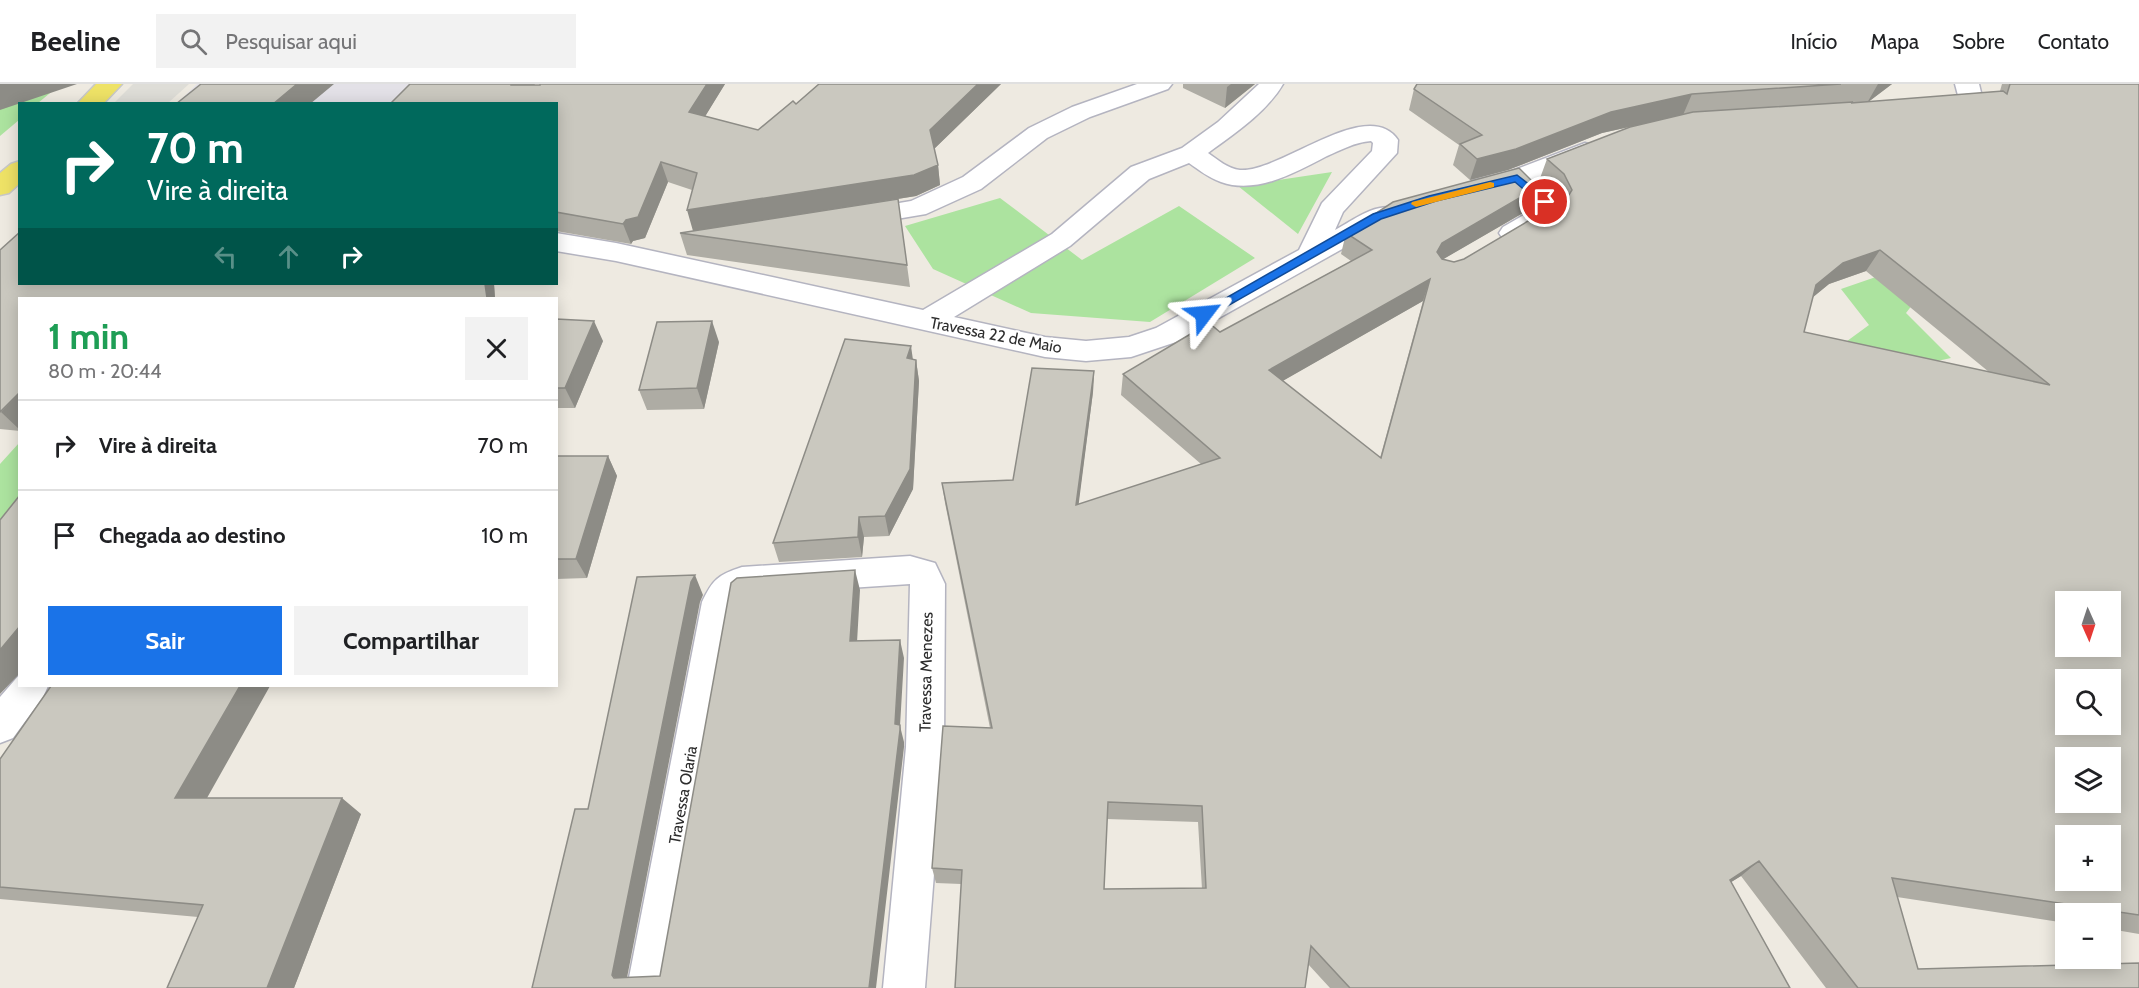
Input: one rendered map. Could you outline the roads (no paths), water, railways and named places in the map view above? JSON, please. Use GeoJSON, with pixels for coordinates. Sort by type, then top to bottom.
{"type":"FeatureCollection","features":[{"type":"Feature","properties":{"kind":"main road"},"geometry":{"type":"LineString","coordinates":[[91,102],[110,84]]}},
{"type":"Feature","properties":{"kind":"main road"},"geometry":{"type":"LineString","coordinates":[[0,187],[18,171]]}},
{"type":"Feature","properties":{"kind":"street"},"geometry":{"type":"LineString","coordinates":[[836,221],[917,208],[972,183],[1038,133],[1081,112],[1160,84]]}},
{"type":"Feature","properties":{"kind":"street"},"geometry":{"type":"LineString","coordinates":[[926,321],[1061,240],[1140,173],[1191,153],[1227,127],[1267,91],[1271,84]]}},
{"type":"Feature","properties":{"kind":"street"},"geometry":{"type":"LineString","coordinates":[[1914,109],[1970,95]]}},
{"type":"Feature","properties":{"kind":"street"},"geometry":{"type":"LineString","coordinates":[[1191,153],[1236,178],[1268,172],[1353,137],[1373,134],[1386,140],[1384,153],[1331,209],[1311,254]]}},
{"type":"Feature","properties":{"kind":"street"},"geometry":{"type":"LineString","coordinates":[[1454,194],[1517,178],[1604,143]]}},
{"type":"Feature","properties":{"kind":"street"},"geometry":{"type":"LineString","coordinates":[[1490,246],[1548,212],[1545,202],[1517,178]]}},
{"type":"Feature","properties":{"kind":"street","name":"Travessa 22 de Maio"},"geometry":{"type":"LineString","coordinates":[[558,242],[616,252],[1045,347],[1086,351],[1131,347],[1166,335],[1377,216],[1410,206]]}},
{"type":"Feature","properties":{"kind":"street"},"geometry":{"type":"LineString","coordinates":[[616,252],[685,245]]}},
{"type":"Feature","properties":{"kind":"street","name":"Travessa Menezes"},"geometry":{"type":"LineString","coordinates":[[719,602],[730,584],[742,581],[910,570],[921,571],[926,575],[928,584],[925,747],[904,988]]}},
{"type":"Feature","properties":{"kind":"street","name":"Travessa Olaria"},"geometry":{"type":"LineString","coordinates":[[648,988],[719,602]]}},
{"type":"Feature","properties":{"kind":"street"},"geometry":{"type":"LineString","coordinates":[[0,726],[29,687]]}}]}
